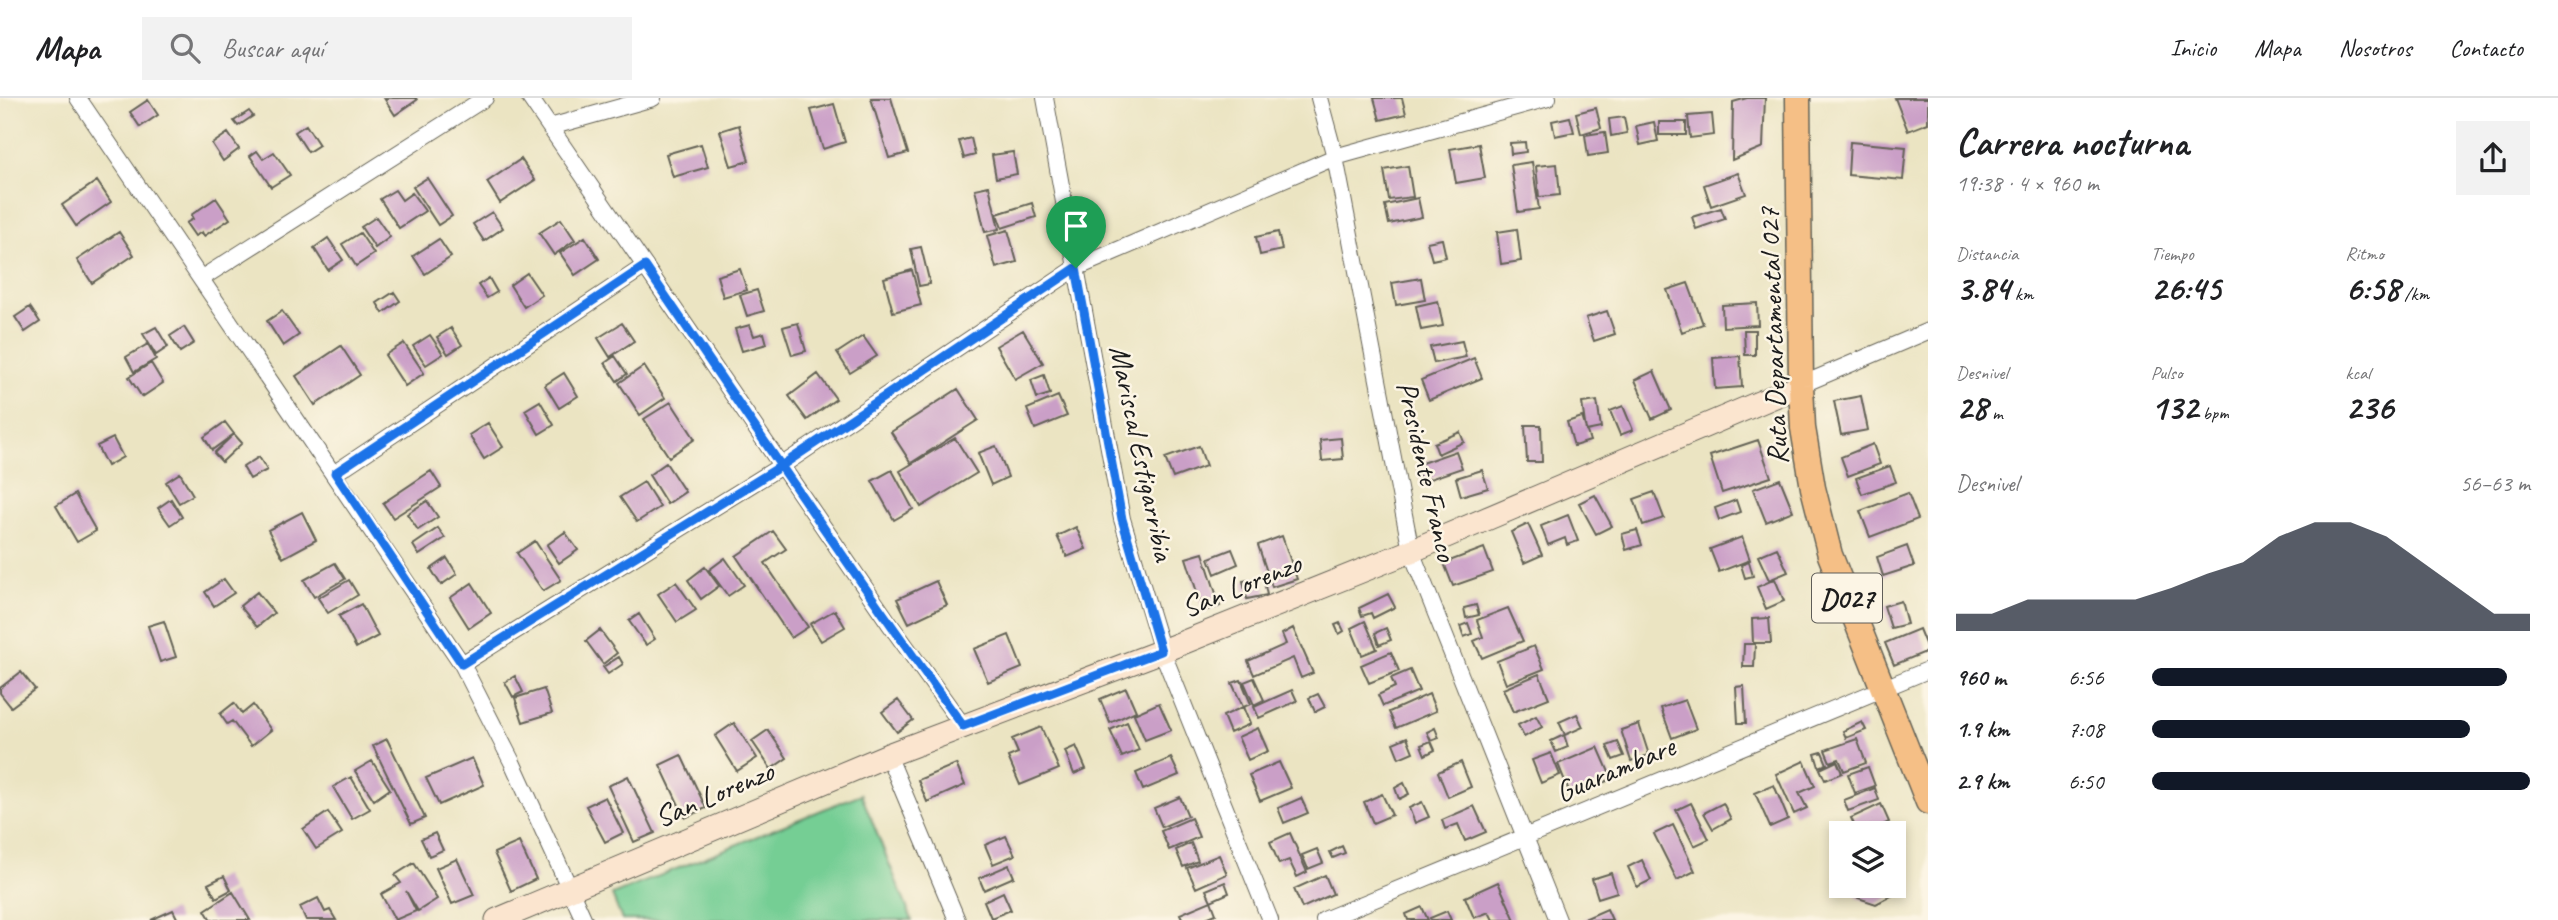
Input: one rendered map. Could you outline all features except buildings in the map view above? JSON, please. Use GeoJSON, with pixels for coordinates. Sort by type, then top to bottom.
{"type":"FeatureCollection","features":[{"type":"Feature","properties":{"kind":"main road","name":"Ruta Departamental 027"},"geometry":{"type":"LineString","coordinates":[[1798,98],[1801,385],[1803,428],[1813,488],[1829,555],[1928,802]]}},
{"type":"Feature","properties":{"kind":"street"},"geometry":{"type":"LineString","coordinates":[[78,98],[335,473],[462,664],[572,888],[584,920]]}},
{"type":"Feature","properties":{"kind":"street"},"geometry":{"type":"LineString","coordinates":[[202,278],[485,98]]}},
{"type":"Feature","properties":{"kind":"street"},"geometry":{"type":"LineString","coordinates":[[530,98],[781,466],[963,726]]}},
{"type":"Feature","properties":{"kind":"street"},"geometry":{"type":"LineString","coordinates":[[550,127],[653,98]]}},
{"type":"Feature","properties":{"kind":"street","name":"Mariscal Estigarribia"},"geometry":{"type":"LineString","coordinates":[[1045,98],[1122,519],[1161,651],[1270,920]]}},
{"type":"Feature","properties":{"kind":"street","name":"Presidente Franco"},"geometry":{"type":"LineString","coordinates":[[1319,98],[1335,158],[1411,551],[1558,920]]}},
{"type":"Feature","properties":{"kind":"street"},"geometry":{"type":"LineString","coordinates":[[462,664],[781,466],[1076,268],[1335,158],[1548,98]]}},
{"type":"Feature","properties":{"kind":"street"},"geometry":{"type":"LineString","coordinates":[[335,473],[645,266]]}},
{"type":"Feature","properties":{"kind":"street","name":"San Lorenzo"},"geometry":{"type":"LineString","coordinates":[[497,920],[888,755],[1161,651],[1411,551],[1928,331]]}},
{"type":"Feature","properties":{"kind":"street","name":"Guarambare"},"geometry":{"type":"LineString","coordinates":[[1324,920],[1928,670]]}},
{"type":"Feature","properties":{"kind":"street"},"geometry":{"type":"LineString","coordinates":[[888,755],[957,920]]}},
{"type":"Feature","properties":{"kind":"green space"},"geometry":{"type":"Polygon","coordinates":[[[861,794],[912,920],[622,920],[612,895],[861,794]]]}},
{"type":"Feature","properties":{"kind":"route"},"geometry":{"type":"LineString","coordinates":[[1076,268],[781,466],[462,664],[335,473],[645,266],[781,466],[889,623],[963,726],[1161,651],[1122,519],[1076,268]]}}]}
